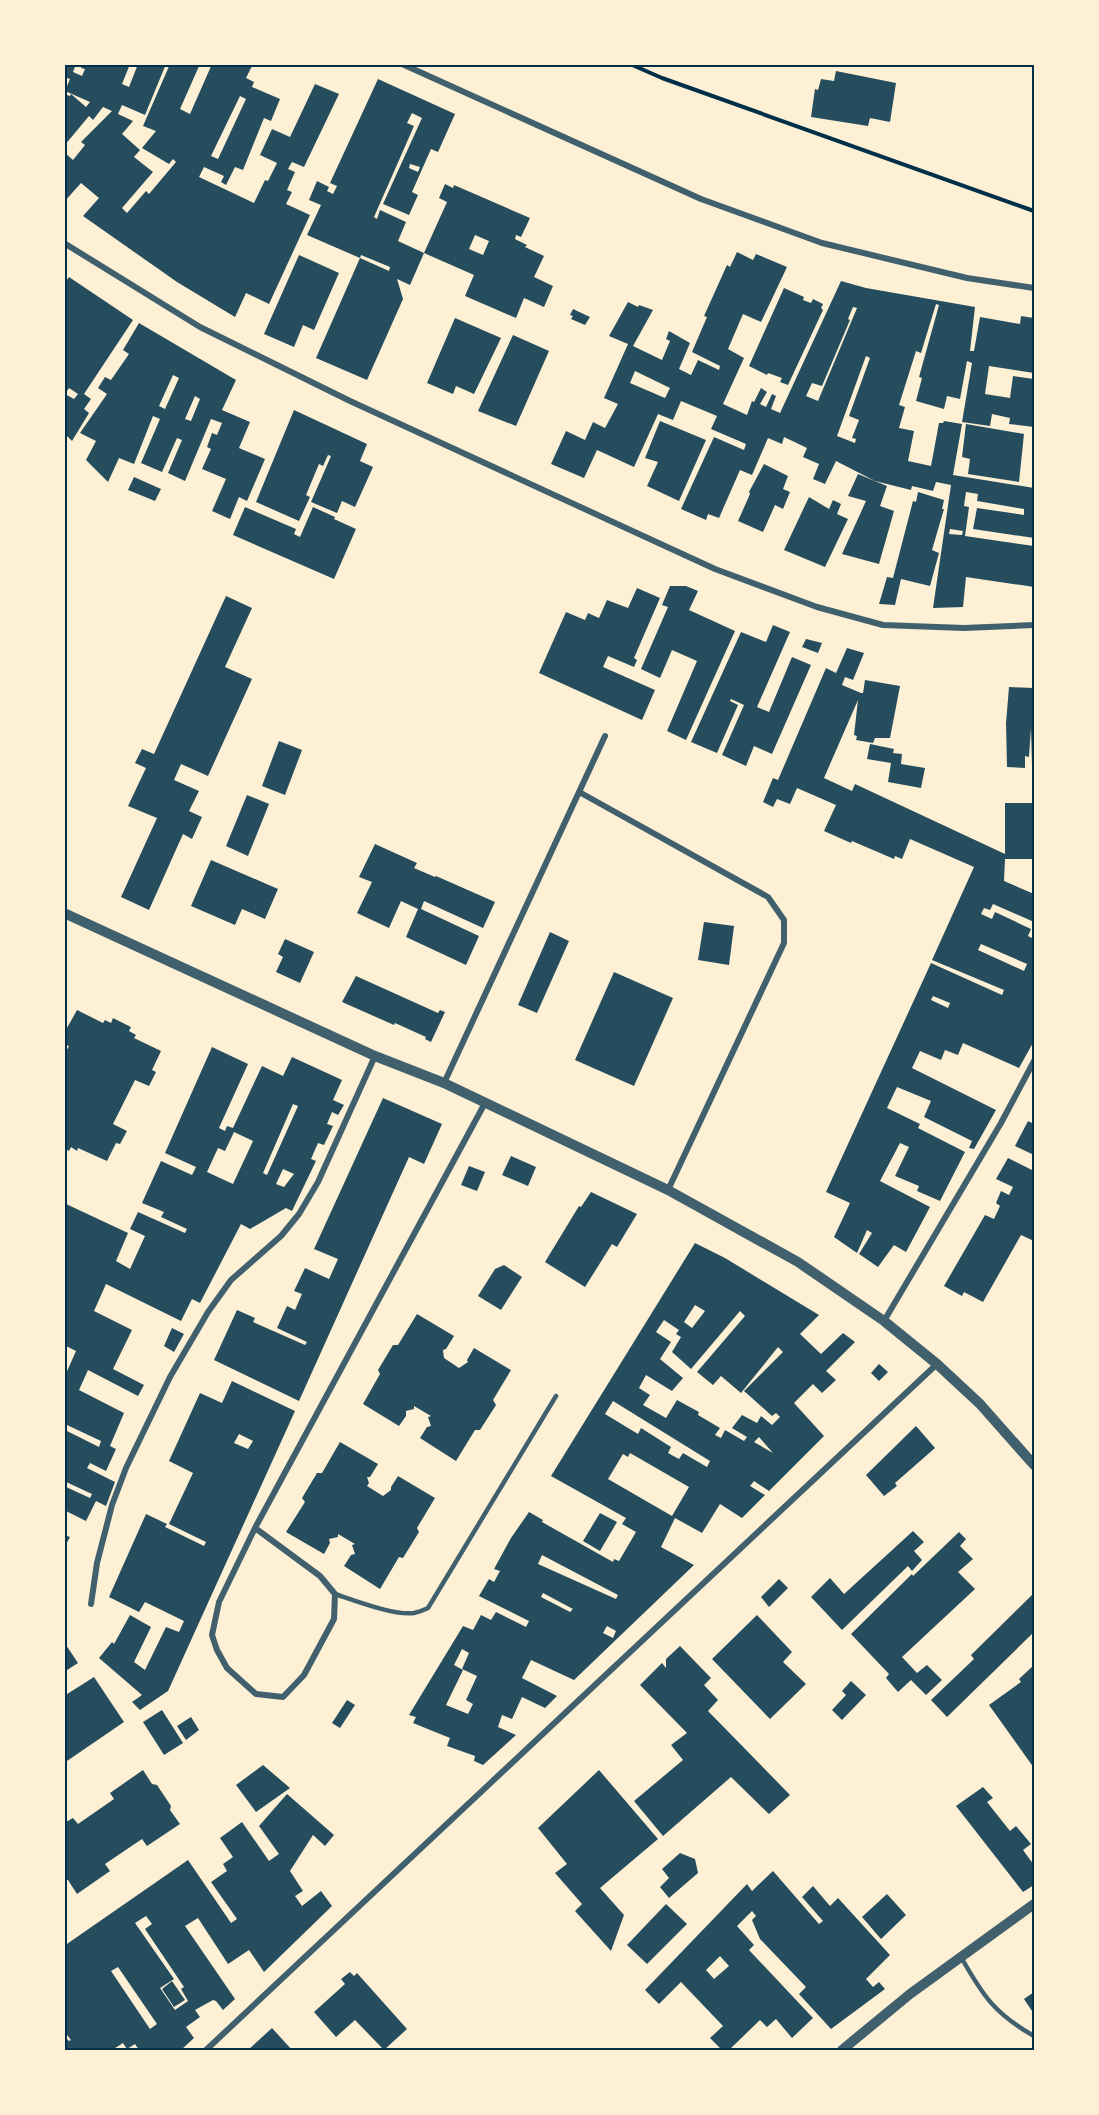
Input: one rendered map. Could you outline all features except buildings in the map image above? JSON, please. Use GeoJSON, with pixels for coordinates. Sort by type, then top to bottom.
{"type":"FeatureCollection","features":[{"type":"Feature","properties":{"kind":"street"},"geometry":{"type":"LineString","coordinates":[[402,64],[701,199],[811,239],[967,278],[1035,288]]}},
{"type":"Feature","properties":{"kind":"street"},"geometry":{"type":"LineString","coordinates":[[64,243],[200,327],[350,401],[715,568],[817,607],[883,625],[964,628],[1035,625]]}},
{"type":"Feature","properties":{"kind":"street"},"geometry":{"type":"LineString","coordinates":[[444,1083],[581,793],[605,736]]}},
{"type":"Feature","properties":{"kind":"street"},"geometry":{"type":"LineString","coordinates":[[581,793],[768,897],[784,920],[784,943],[668,1190]]}},
{"type":"Feature","properties":{"kind":"street"},"geometry":{"type":"LineString","coordinates":[[64,913],[375,1056],[444,1083],[668,1190],[798,1262],[884,1321],[937,1364],[980,1404],[1035,1465]]}},
{"type":"Feature","properties":{"kind":"street"},"geometry":{"type":"LineString","coordinates":[[91,1604],[97,1563],[112,1505],[126,1468],[170,1377],[208,1312],[231,1280],[281,1236],[299,1214],[318,1182],[375,1056]]}},
{"type":"Feature","properties":{"kind":"street"},"geometry":{"type":"LineString","coordinates":[[884,1321],[1035,1061]]}},
{"type":"Feature","properties":{"kind":"street"},"geometry":{"type":"LineString","coordinates":[[255,1528],[320,1576],[335,1594],[334,1618],[304,1675],[283,1696],[256,1694],[227,1668],[212,1635],[219,1602],[255,1528],[485,1103]]}},
{"type":"Feature","properties":{"kind":"street"},"geometry":{"type":"LineString","coordinates":[[206,2050],[937,1364]]}},
{"type":"Feature","properties":{"kind":"street"},"geometry":{"type":"LineString","coordinates":[[842,2050],[910,1994],[1035,1904]]}},
{"type":"Feature","properties":{"kind":"lane"},"geometry":{"type":"LineString","coordinates":[[335,1594],[386,1610],[413,1614],[428,1608],[556,1396]]}},
{"type":"Feature","properties":{"kind":"lane"},"geometry":{"type":"LineString","coordinates":[[961,1957],[978,1987],[993,2007],[1012,2024],[1035,2036]]}},
{"type":"Feature","properties":{"kind":"path"},"geometry":{"type":"LineString","coordinates":[[630,64],[662,78],[1035,211]]}}]}
